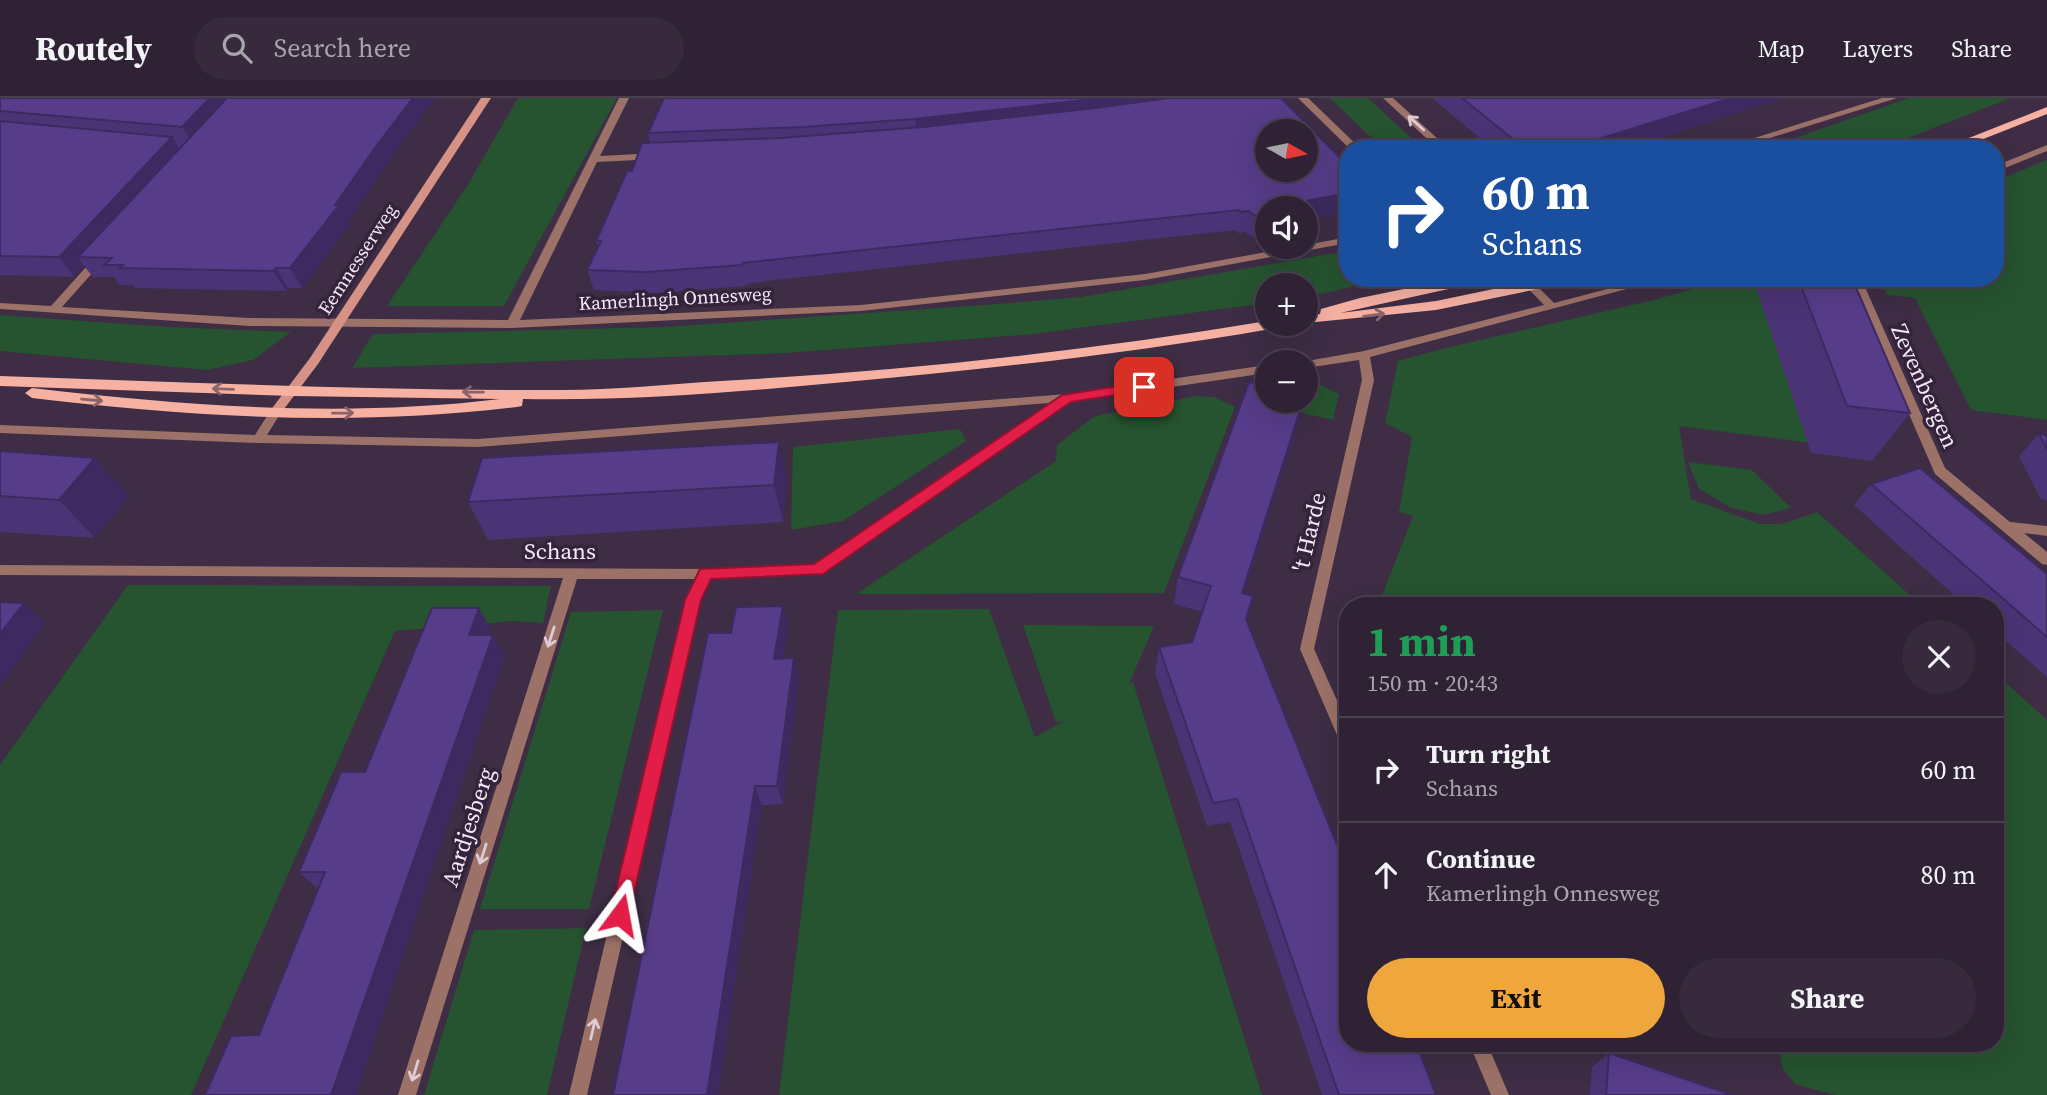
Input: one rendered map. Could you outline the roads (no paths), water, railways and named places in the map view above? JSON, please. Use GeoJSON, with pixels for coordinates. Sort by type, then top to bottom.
{"type":"FeatureCollection","features":[{"type":"Feature","properties":{"kind":"main road"},"geometry":{"type":"LineString","coordinates":[[1970,140],[2047,110]]}},
{"type":"Feature","properties":{"kind":"main road"},"geometry":{"type":"LineString","coordinates":[[1318,315],[1360,302],[1435,287]]}},
{"type":"Feature","properties":{"kind":"main road"},"geometry":{"type":"LineString","coordinates":[[1318,318],[1371,316],[1508,287]]}},
{"type":"Feature","properties":{"kind":"main road"},"geometry":{"type":"LineString","coordinates":[[0,381],[292,391],[565,395],[780,383],[994,364],[1175,341],[1255,328]]}},
{"type":"Feature","properties":{"kind":"main road"},"geometry":{"type":"LineString","coordinates":[[0,389],[274,414],[456,411],[565,395]]}},
{"type":"Feature","properties":{"kind":"street","name":"Eemnesserweg"},"geometry":{"type":"LineString","coordinates":[[258,439],[486,98]]}},
{"type":"Feature","properties":{"kind":"street"},"geometry":{"type":"LineString","coordinates":[[512,324],[624,98]]}},
{"type":"Feature","properties":{"kind":"street"},"geometry":{"type":"LineString","coordinates":[[1303,98],[1347,140]]}},
{"type":"Feature","properties":{"kind":"street"},"geometry":{"type":"LineString","coordinates":[[1388,98],[1434,140]]}},
{"type":"Feature","properties":{"kind":"street"},"geometry":{"type":"LineString","coordinates":[[1754,140],[1892,98]]}},
{"type":"Feature","properties":{"kind":"street"},"geometry":{"type":"LineString","coordinates":[[2004,165],[2047,148]]}},
{"type":"Feature","properties":{"kind":"street"},"geometry":{"type":"LineString","coordinates":[[595,159],[662,156]]}},
{"type":"Feature","properties":{"kind":"street","name":"Kamerlingh Onnesweg"},"geometry":{"type":"LineString","coordinates":[[0,306],[249,322],[512,324],[861,308],[1145,277],[1339,242]]}},
{"type":"Feature","properties":{"kind":"street"},"geometry":{"type":"LineString","coordinates":[[52,311],[106,252]]}},
{"type":"Feature","properties":{"kind":"street"},"geometry":{"type":"LineString","coordinates":[[1531,287],[1552,307]]}},
{"type":"Feature","properties":{"kind":"street"},"geometry":{"type":"LineString","coordinates":[[1318,362],[1364,355],[1629,287]]}},
{"type":"Feature","properties":{"kind":"street","name":"Zevenbergen"},"geometry":{"type":"LineString","coordinates":[[1859,287],[1940,471],[2047,560]]}},
{"type":"Feature","properties":{"kind":"street","name":"'t Harde"},"geometry":{"type":"LineString","coordinates":[[1339,713],[1307,649],[1361,418],[1368,380],[1364,355]]}},
{"type":"Feature","properties":{"kind":"street"},"geometry":{"type":"LineString","coordinates":[[0,429],[258,439],[478,443],[1067,398],[1255,371]]}},
{"type":"Feature","properties":{"kind":"street","name":"Schans"},"geometry":{"type":"LineString","coordinates":[[0,570],[706,574],[817,570],[1067,398]]}},
{"type":"Feature","properties":{"kind":"street"},"geometry":{"type":"LineString","coordinates":[[2004,526],[2047,531]]}},
{"type":"Feature","properties":{"kind":"street","name":"Aardjesberg"},"geometry":{"type":"LineString","coordinates":[[407,1095],[572,572]]}},
{"type":"Feature","properties":{"kind":"street"},"geometry":{"type":"LineString","coordinates":[[578,1095],[693,600],[706,574]]}},
{"type":"Feature","properties":{"kind":"street"},"geometry":{"type":"LineString","coordinates":[[1482,1052],[1500,1095]]}}]}
